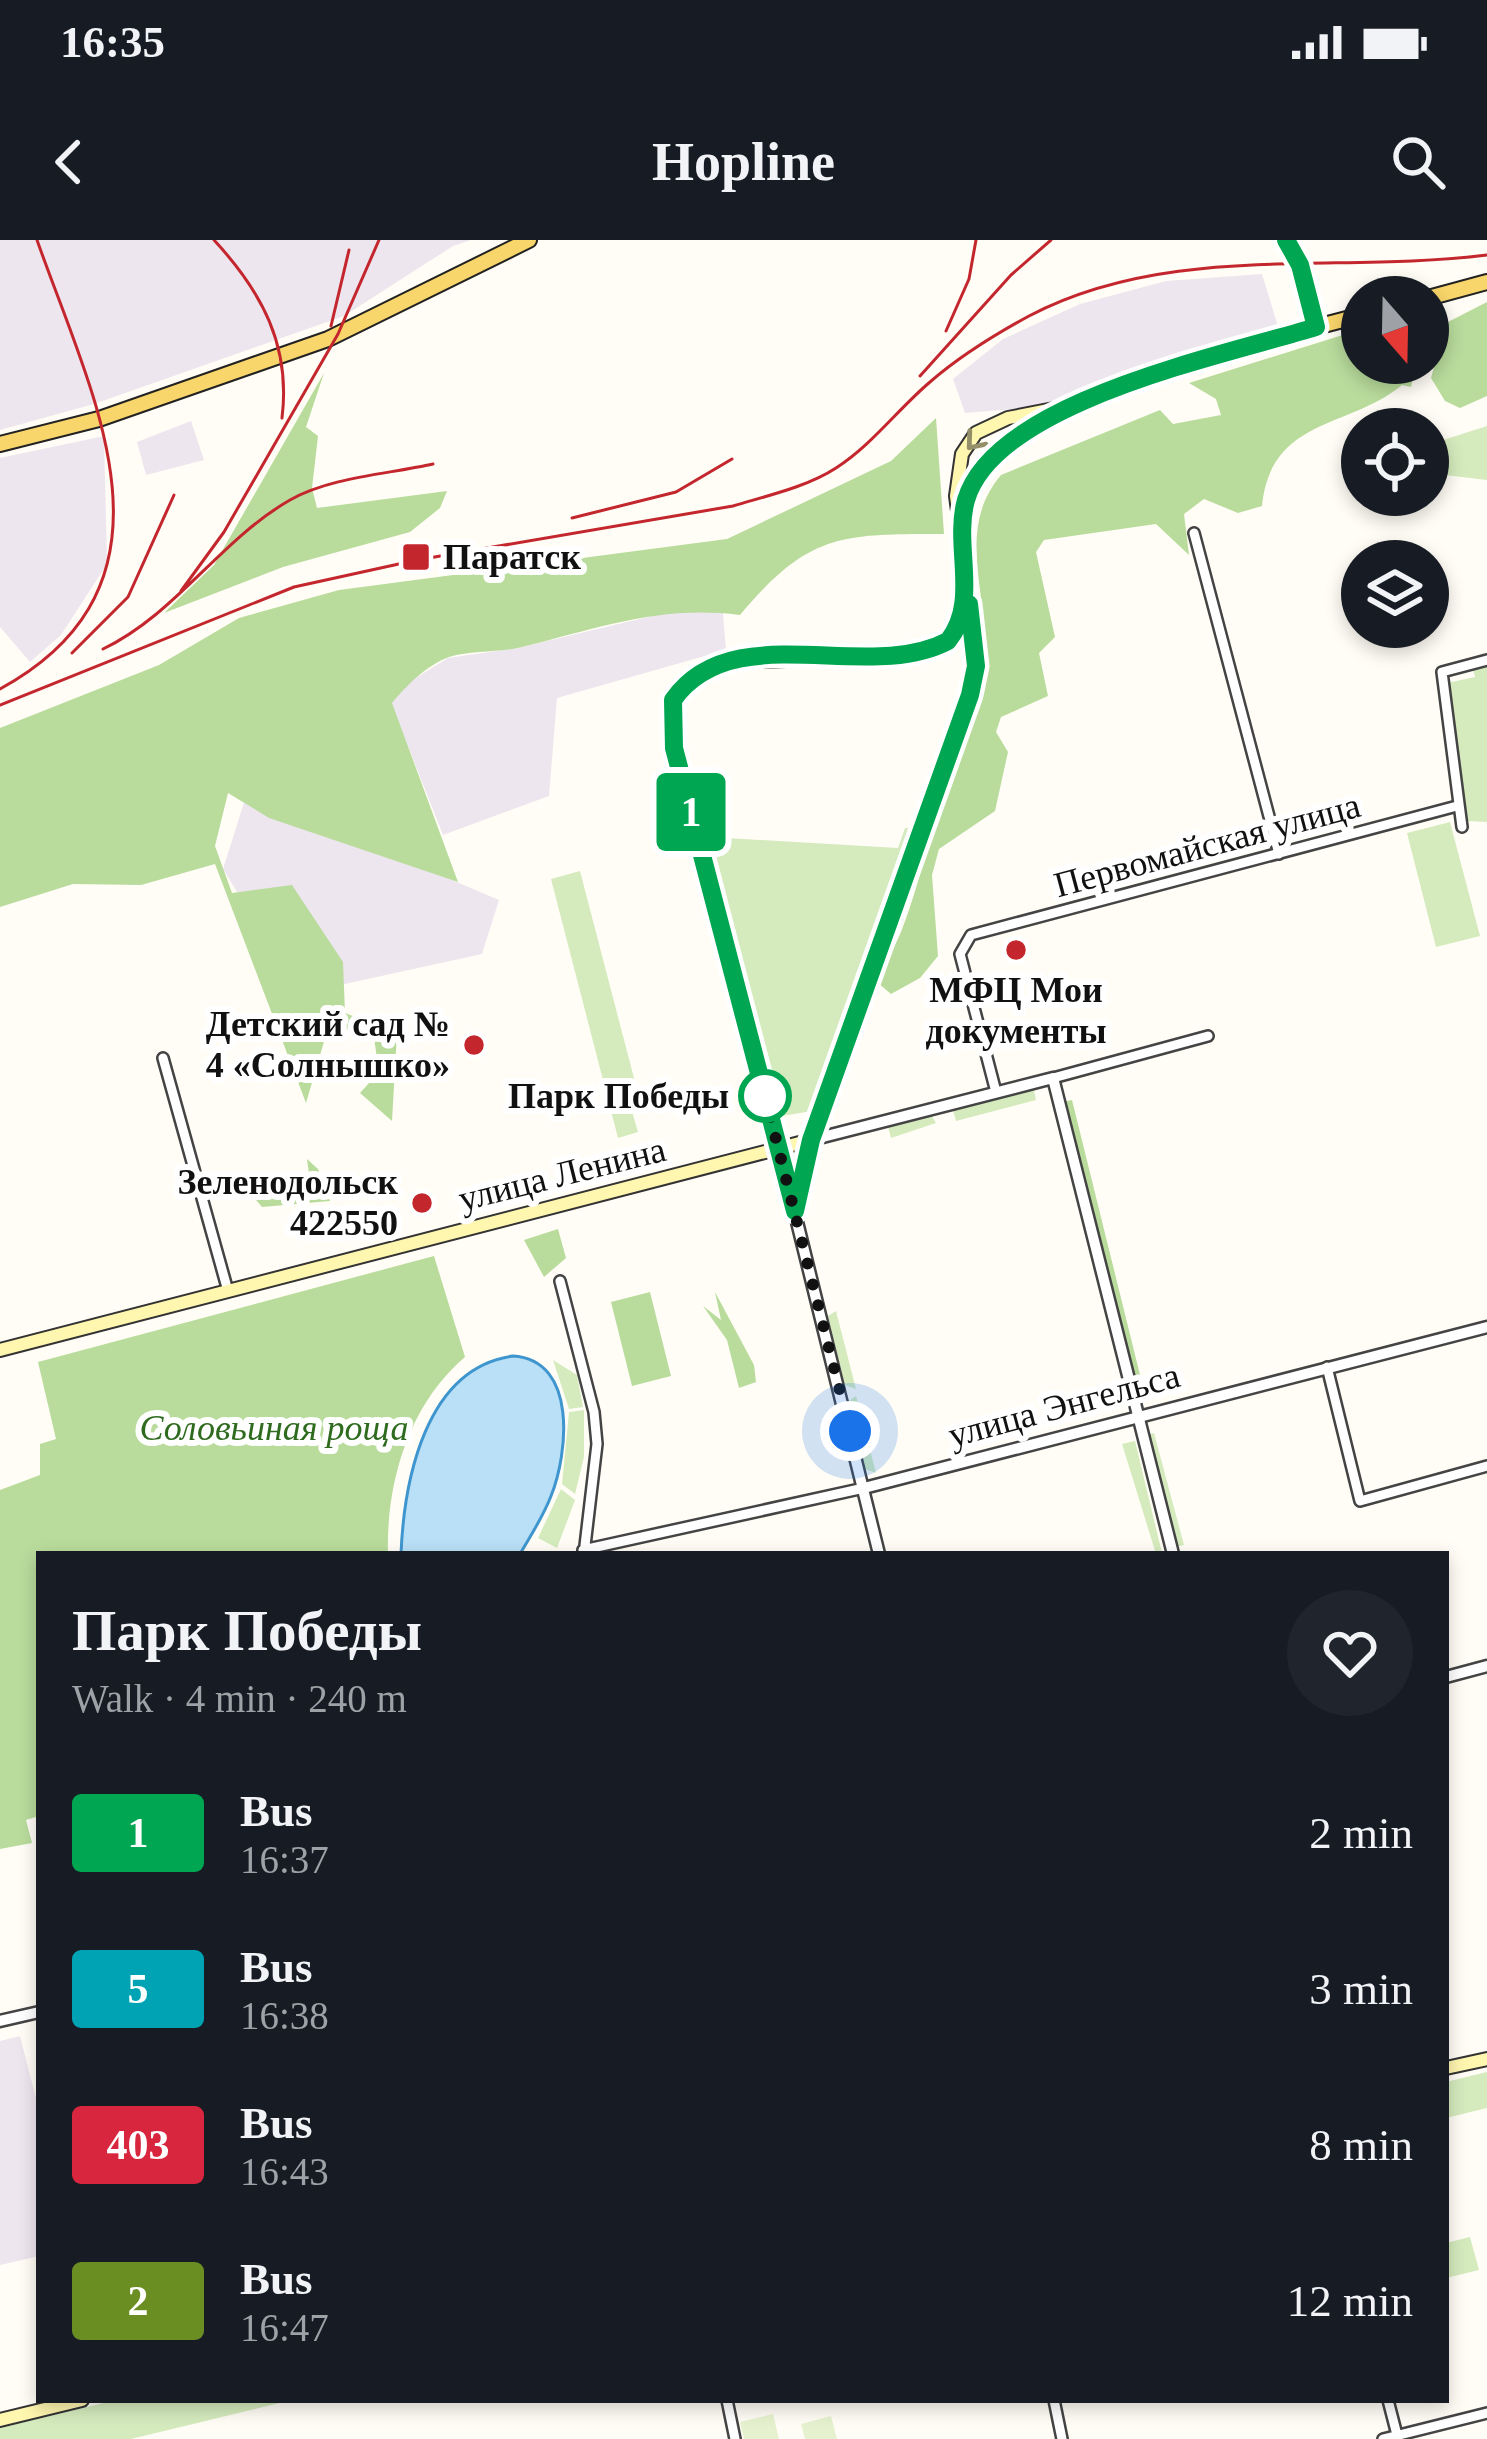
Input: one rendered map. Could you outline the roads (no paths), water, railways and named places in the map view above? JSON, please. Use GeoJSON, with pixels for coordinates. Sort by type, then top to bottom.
{"type":"FeatureCollection","features":[{"type":"Feature","properties":{"kind":"main road"},"geometry":{"type":"LineString","coordinates":[[0,444],[99,419],[328,339],[529,240]]}},
{"type":"Feature","properties":{"kind":"main road"},"geometry":{"type":"LineString","coordinates":[[1286,240],[1300,265],[1316,327]]}},
{"type":"Feature","properties":{"kind":"main road"},"geometry":{"type":"LineString","coordinates":[[1449,292],[1487,282]]}},
{"type":"Feature","properties":{"kind":"main road"},"geometry":{"type":"LineString","coordinates":[[811,1140],[970,695],[975,639],[963,568],[958,471],[966,444],[991,424],[1341,320]]}},
{"type":"Feature","properties":{"kind":"main road"},"geometry":{"type":"LineString","coordinates":[[960,538],[968,495],[977,477],[1012,440],[1064,406]]}},
{"type":"Feature","properties":{"kind":"main road"},"geometry":{"type":"LineString","coordinates":[[779,1149],[674,748],[673,700],[704,669],[735,662],[929,651],[958,628],[964,610],[963,568]]}},
{"type":"Feature","properties":{"kind":"main road","name":"улица Ленина"},"geometry":{"type":"LineString","coordinates":[[0,1350],[811,1140]]}},
{"type":"Feature","properties":{"kind":"main road"},"geometry":{"type":"LineString","coordinates":[[1449,2067],[1487,2059]]}},
{"type":"Feature","properties":{"kind":"main road"},"geometry":{"type":"LineString","coordinates":[[0,2420],[70,2403]]}},
{"type":"Feature","properties":{"kind":"street"},"geometry":{"type":"LineString","coordinates":[[1194,532],[1279,854]]}},
{"type":"Feature","properties":{"kind":"street"},"geometry":{"type":"LineString","coordinates":[[1462,826],[1442,672],[1487,660]]}},
{"type":"Feature","properties":{"kind":"street","name":"Первомайская улица"},"geometry":{"type":"LineString","coordinates":[[996,1092],[960,954],[971,935],[1457,806]]}},
{"type":"Feature","properties":{"kind":"street","name":"улица Ленина"},"geometry":{"type":"LineString","coordinates":[[811,1140],[1208,1036]]}},
{"type":"Feature","properties":{"kind":"street"},"geometry":{"type":"LineString","coordinates":[[163,1058],[229,1291]]}},
{"type":"Feature","properties":{"kind":"street"},"geometry":{"type":"LineString","coordinates":[[1054,1078],[1172,1551]]}},
{"type":"Feature","properties":{"kind":"street"},"geometry":{"type":"LineString","coordinates":[[795,1211],[811,1140]]}},
{"type":"Feature","properties":{"kind":"street"},"geometry":{"type":"LineString","coordinates":[[779,1149],[878,1551]]}},
{"type":"Feature","properties":{"kind":"street"},"geometry":{"type":"LineString","coordinates":[[560,1281],[594,1412],[597,1444],[584,1551]]}},
{"type":"Feature","properties":{"kind":"street","name":"улица Энгельса"},"geometry":{"type":"LineString","coordinates":[[588,1551],[864,1488],[1487,1327]]}},
{"type":"Feature","properties":{"kind":"street"},"geometry":{"type":"LineString","coordinates":[[1327,1367],[1360,1501],[1487,1466]]}},
{"type":"Feature","properties":{"kind":"street"},"geometry":{"type":"LineString","coordinates":[[1449,1676],[1487,1666]]}},
{"type":"Feature","properties":{"kind":"street"},"geometry":{"type":"LineString","coordinates":[[0,2021],[36,2013]]}},
{"type":"Feature","properties":{"kind":"street"},"geometry":{"type":"LineString","coordinates":[[729,2403],[735,2439]]}},
{"type":"Feature","properties":{"kind":"street"},"geometry":{"type":"LineString","coordinates":[[1055,2403],[1062,2439]]}},
{"type":"Feature","properties":{"kind":"street"},"geometry":{"type":"LineString","coordinates":[[1389,2403],[1398,2437]]}},
{"type":"Feature","properties":{"kind":"street"},"geometry":{"type":"LineString","coordinates":[[1383,2439],[1487,2413]]}},
{"type":"Feature","properties":{"kind":"water"},"geometry":{"type":"Polygon","coordinates":[[[513,1356],[534,1361],[558,1391],[564,1434],[548,1504],[522,1551],[401,1551],[407,1494],[425,1432],[459,1382],[483,1365],[513,1356]]]}},
{"type":"Feature","properties":{"kind":"railway"},"geometry":{"type":"LineString","coordinates":[[0,689],[60,646],[95,596],[111,542],[112,484],[101,423],[37,240]]}},
{"type":"Feature","properties":{"kind":"railway"},"geometry":{"type":"LineString","coordinates":[[214,240],[246,280],[269,322],[282,367],[282,418]]}},
{"type":"Feature","properties":{"kind":"railway"},"geometry":{"type":"LineString","coordinates":[[181,591],[224,532],[338,334],[379,240]]}},
{"type":"Feature","properties":{"kind":"railway"},"geometry":{"type":"LineString","coordinates":[[946,331],[969,279],[976,240]]}},
{"type":"Feature","properties":{"kind":"railway"},"geometry":{"type":"LineString","coordinates":[[920,376],[1011,275],[1051,240]]}},
{"type":"Feature","properties":{"kind":"railway"},"geometry":{"type":"LineString","coordinates":[[331,326],[349,250]]}},
{"type":"Feature","properties":{"kind":"railway"},"geometry":{"type":"LineString","coordinates":[[0,705],[294,587],[417,560],[733,506],[799,486],[849,459],[941,372],[990,338],[1083,293],[1196,269],[1487,255]]}},
{"type":"Feature","properties":{"kind":"railway"},"geometry":{"type":"LineString","coordinates":[[572,518],[676,492],[732,459]]}},
{"type":"Feature","properties":{"kind":"railway"},"geometry":{"type":"LineString","coordinates":[[103,649],[153,617],[242,535],[290,500],[341,481],[433,464]]}},
{"type":"Feature","properties":{"kind":"railway"},"geometry":{"type":"LineString","coordinates":[[72,653],[128,597],[174,495]]}},
{"type":"Feature","properties":{"kind":"place","name":"Паратск"},"geometry":{"type":"Point","coordinates":[416,557]}},
{"type":"Feature","properties":{"kind":"place","name":"МФЦ Мои документы"},"geometry":{"type":"Point","coordinates":[1016,950]}},
{"type":"Feature","properties":{"kind":"place","name":"Детский сад № 4 «Солнышко»"},"geometry":{"type":"Point","coordinates":[474,1045]}},
{"type":"Feature","properties":{"kind":"place","name":"Парк Победы"},"geometry":{"type":"Point","coordinates":[765,1096]}},
{"type":"Feature","properties":{"kind":"place","name":"Зеленодольск 422550"},"geometry":{"type":"Point","coordinates":[422,1203]}},
{"type":"Feature","properties":{"kind":"park label","name":"Соловьиная роща"},"geometry":{"type":"Point","coordinates":[274,1428]}}]}
